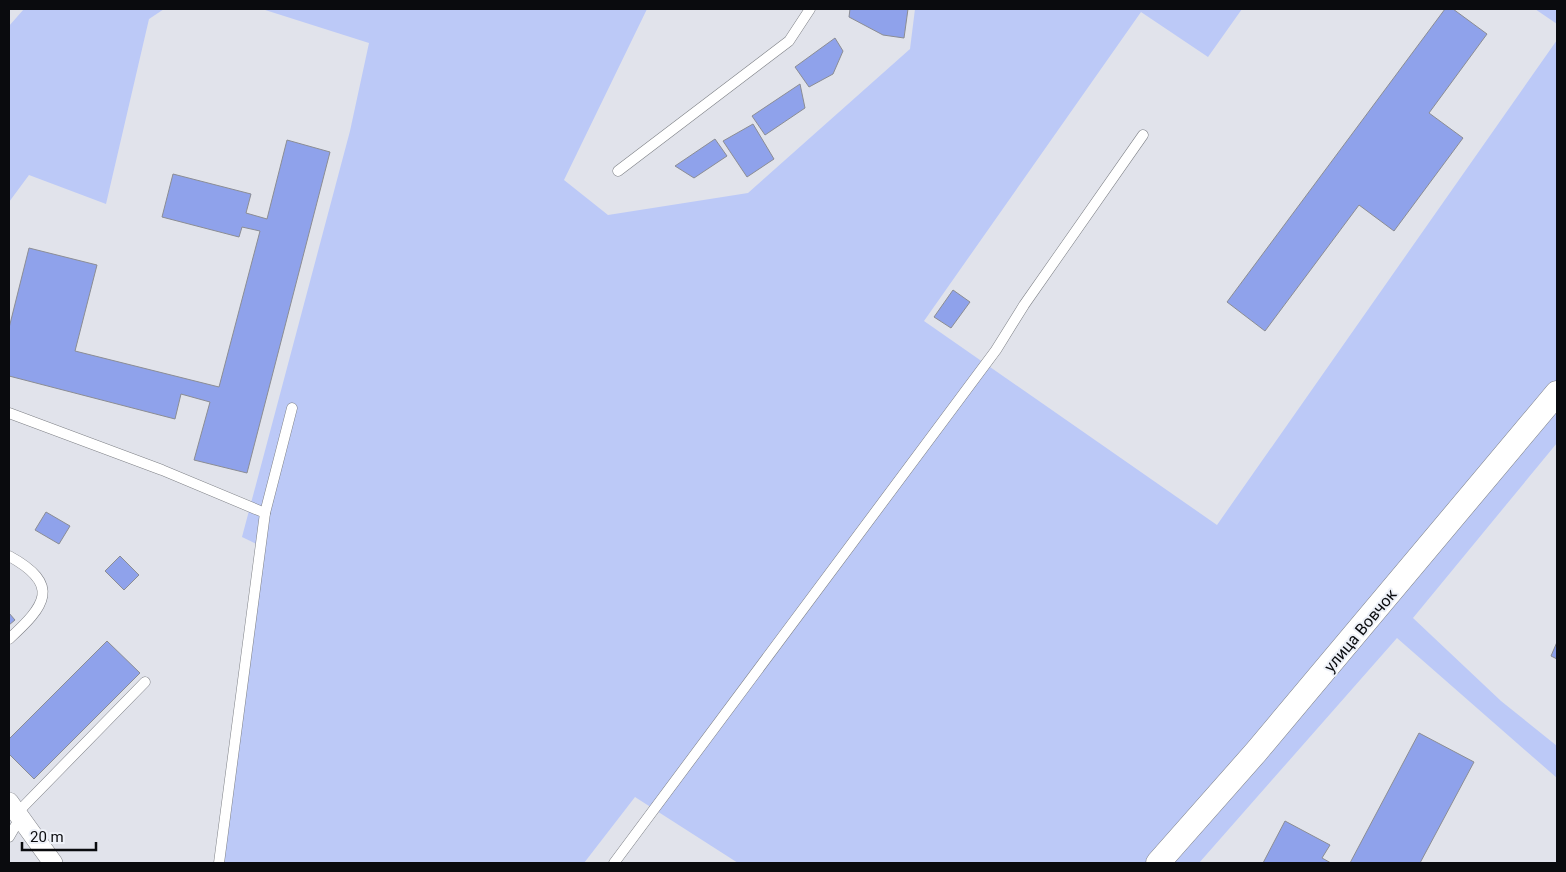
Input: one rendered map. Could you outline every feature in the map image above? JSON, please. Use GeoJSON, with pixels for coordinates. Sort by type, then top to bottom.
{"type":"FeatureCollection","features":[{"type":"Feature","properties":{"kind":"street","name":"улица Вовчок"},"geometry":{"type":"LineString","coordinates":[[1158,863],[1288,715],[1557,393]]}},
{"type":"Feature","properties":{"kind":"street"},"geometry":{"type":"LineString","coordinates":[[15,811],[53,863]]}},
{"type":"Feature","properties":{"kind":"lane"},"geometry":{"type":"LineString","coordinates":[[618,171],[790,41],[810,9]]}},
{"type":"Feature","properties":{"kind":"lane"},"geometry":{"type":"LineString","coordinates":[[614,863],[996,350],[1024,305],[1143,135]]}},
{"type":"Feature","properties":{"kind":"lane"},"geometry":{"type":"LineString","coordinates":[[219,863],[265,513],[292,408]]}},
{"type":"Feature","properties":{"kind":"lane"},"geometry":{"type":"LineString","coordinates":[[9,413],[162,470],[265,513]]}},
{"type":"Feature","properties":{"kind":"lane"},"geometry":{"type":"LineString","coordinates":[[9,556],[26,565],[42,586],[42,603],[28,621],[9,639]]}},
{"type":"Feature","properties":{"kind":"lane"},"geometry":{"type":"LineString","coordinates":[[9,838],[15,811],[144,682]]}},
{"type":"Feature","properties":{"kind":"shaded area"},"geometry":{"type":"Polygon","coordinates":[[[24,9],[164,9],[149,19],[106,204],[29,175],[9,202],[9,26],[24,9]]]}},
{"type":"Feature","properties":{"kind":"shaded area"},"geometry":{"type":"Polygon","coordinates":[[[262,9],[647,9],[564,180],[608,215],[748,193],[910,49],[915,9],[1242,9],[1208,57],[1141,12],[924,321],[1217,525],[1557,40],[1557,443],[1413,618],[1501,701],[1557,746],[1557,778],[1397,638],[1199,863],[738,863],[635,797],[584,863],[219,863],[261,546],[242,537],[350,131],[369,43],[262,9]]]}},
{"type":"Feature","properties":{"kind":"shaded area"},"geometry":{"type":"Polygon","coordinates":[[[1535,9],[1557,9],[1557,24],[1535,9]]]}},
{"type":"Feature","properties":{"kind":"building"},"geometry":{"type":"Polygon","coordinates":[[[850,9],[908,9],[904,38],[883,35],[849,17],[850,9]]]}},
{"type":"Feature","properties":{"kind":"building"},"geometry":{"type":"Polygon","coordinates":[[[1445,9],[1453,9],[1487,34],[1429,113],[1463,138],[1394,231],[1359,205],[1265,331],[1227,302],[1445,9]]]}},
{"type":"Feature","properties":{"kind":"building"},"geometry":{"type":"Polygon","coordinates":[[[835,38],[843,51],[833,74],[809,87],[795,67],[835,38]]]}},
{"type":"Feature","properties":{"kind":"building"},"geometry":{"type":"Polygon","coordinates":[[[800,84],[805,108],[765,135],[752,116],[800,84]]]}},
{"type":"Feature","properties":{"kind":"building"},"geometry":{"type":"Polygon","coordinates":[[[753,124],[774,159],[747,177],[723,141],[753,124]]]}},
{"type":"Feature","properties":{"kind":"building"},"geometry":{"type":"Polygon","coordinates":[[[715,139],[727,156],[694,178],[675,166],[715,139]]]}},
{"type":"Feature","properties":{"kind":"building"},"geometry":{"type":"Polygon","coordinates":[[[287,140],[330,152],[247,473],[194,460],[210,402],[181,394],[175,419],[9,376],[9,328],[29,248],[97,265],[75,351],[219,387],[260,231],[242,227],[239,237],[162,217],[173,174],[251,194],[246,213],[267,219],[287,140]]]}},
{"type":"Feature","properties":{"kind":"building"},"geometry":{"type":"Polygon","coordinates":[[[953,290],[970,302],[951,328],[934,317],[953,290]]]}},
{"type":"Feature","properties":{"kind":"building"},"geometry":{"type":"Polygon","coordinates":[[[46,512],[70,526],[59,544],[35,530],[46,512]]]}},
{"type":"Feature","properties":{"kind":"building"},"geometry":{"type":"Polygon","coordinates":[[[120,556],[139,575],[124,590],[105,571],[120,556]]]}},
{"type":"Feature","properties":{"kind":"building"},"geometry":{"type":"Polygon","coordinates":[[[9,613],[15,620],[9,625],[9,613]]]}},
{"type":"Feature","properties":{"kind":"building"},"geometry":{"type":"Polygon","coordinates":[[[107,641],[140,673],[34,779],[9,754],[9,739],[107,641]]]}},
{"type":"Feature","properties":{"kind":"building"},"geometry":{"type":"Polygon","coordinates":[[[1557,642],[1557,659],[1551,656],[1557,642]]]}},
{"type":"Feature","properties":{"kind":"building"},"geometry":{"type":"Polygon","coordinates":[[[1419,733],[1474,762],[1420,863],[1350,863],[1419,733]]]}},
{"type":"Feature","properties":{"kind":"building"},"geometry":{"type":"Polygon","coordinates":[[[1285,821],[1330,845],[1322,858],[1331,863],[1263,863],[1285,821]]]}}]}
